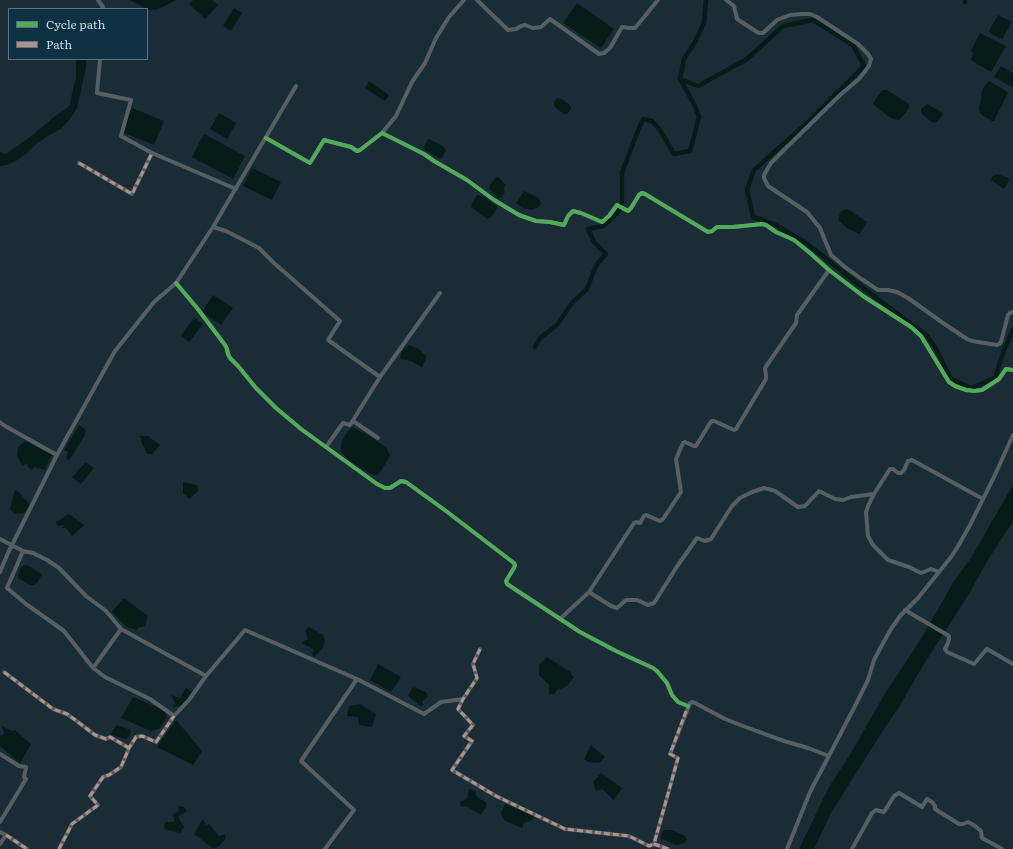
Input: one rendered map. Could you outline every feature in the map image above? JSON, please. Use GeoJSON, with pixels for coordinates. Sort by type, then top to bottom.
{"type":"FeatureCollection","features":[{"type":"Feature","properties":{"kind":"street"},"geometry":{"type":"LineString","coordinates":[[266,138],[310,163],[324,140],[351,147],[357,151],[360,150],[382,133],[396,116],[412,82],[425,63],[436,38],[449,17],[464,0]]}},
{"type":"Feature","properties":{"kind":"street"},"geometry":{"type":"LineString","coordinates":[[477,0],[508,30],[516,29],[525,25],[533,28],[541,27],[550,19],[599,54],[604,53],[610,48],[622,27],[635,28],[658,0]]}},
{"type":"Feature","properties":{"kind":"street"},"geometry":{"type":"LineString","coordinates":[[726,0],[734,6],[737,19],[759,33],[763,33],[777,20],[790,15],[810,14],[858,44],[871,59],[869,66],[859,79],[840,95],[787,146],[771,163],[764,175],[768,186],[807,212],[820,228],[831,255],[845,267],[878,290],[896,292],[908,298],[943,323],[972,341],[997,345],[1000,344],[1008,315],[1013,312]]}},
{"type":"Feature","properties":{"kind":"street"},"geometry":{"type":"LineString","coordinates":[[100,60],[97,93],[131,100],[121,136],[152,153],[236,189]]}},
{"type":"Feature","properties":{"kind":"street"},"geometry":{"type":"LineString","coordinates":[[0,572],[12,544],[57,455],[115,351],[154,302],[176,283],[213,227],[296,86]]}},
{"type":"Feature","properties":{"kind":"street"},"geometry":{"type":"LineString","coordinates":[[382,133],[424,154],[434,162],[466,180],[494,200],[519,215],[536,221],[564,225],[568,216],[573,211],[602,222],[609,216],[617,205],[628,211],[642,193],[708,232],[717,227],[766,225],[776,232],[794,240],[829,270],[863,296],[911,327],[921,336],[949,382],[955,386],[966,390],[982,390],[999,379],[1006,370],[1013,370]]}},
{"type":"Feature","properties":{"kind":"street"},"geometry":{"type":"LineString","coordinates":[[79,163],[132,194],[152,153]]}},
{"type":"Feature","properties":{"kind":"street"},"geometry":{"type":"LineString","coordinates":[[213,227],[226,231],[259,248],[274,264],[340,321],[328,340],[380,378]]}},
{"type":"Feature","properties":{"kind":"street"},"geometry":{"type":"LineString","coordinates":[[560,619],[589,592],[634,523],[640,522],[646,515],[660,521],[681,492],[676,459],[683,442],[696,446],[710,422],[714,420],[734,430],[736,429],[766,379],[765,368],[796,323],[797,315],[829,270]]}},
{"type":"Feature","properties":{"kind":"street"},"geometry":{"type":"LineString","coordinates":[[176,283],[225,345],[230,358],[276,408],[377,484],[385,488],[390,488],[401,482],[406,482],[514,563],[514,568],[506,581],[507,584],[580,632],[653,668],[667,683],[672,695],[678,702],[688,706]]}},
{"type":"Feature","properties":{"kind":"street"},"geometry":{"type":"LineString","coordinates":[[326,447],[344,423],[350,425],[353,421],[380,378],[440,292]]}},
{"type":"Feature","properties":{"kind":"street"},"geometry":{"type":"LineString","coordinates":[[353,421],[378,438]]}},
{"type":"Feature","properties":{"kind":"street"},"geometry":{"type":"LineString","coordinates":[[0,422],[57,455]]}},
{"type":"Feature","properties":{"kind":"street"},"geometry":{"type":"LineString","coordinates":[[787,849],[810,792],[866,684],[877,654],[891,629],[905,610],[918,598],[957,548],[1013,436]]}},
{"type":"Feature","properties":{"kind":"street"},"geometry":{"type":"LineString","coordinates":[[939,572],[931,569],[921,573],[888,560],[873,545],[868,536],[866,512],[874,494],[890,469],[901,473],[908,461],[912,460],[983,498]]}},
{"type":"Feature","properties":{"kind":"street"},"geometry":{"type":"LineString","coordinates":[[589,592],[611,606],[617,608],[626,600],[637,600],[648,605],[654,603],[697,538],[705,541],[710,539],[732,506],[740,498],[752,492],[764,488],[775,491],[798,507],[805,506],[819,491],[834,499],[843,500],[851,497],[874,494]]}},
{"type":"Feature","properties":{"kind":"street"},"geometry":{"type":"LineString","coordinates":[[0,539],[23,551],[34,553],[47,560],[59,568],[86,596],[106,611],[121,629],[206,676]]}},
{"type":"Feature","properties":{"kind":"street"},"geometry":{"type":"LineString","coordinates":[[23,551],[7,588],[64,632],[93,668],[105,677],[150,699],[174,716]]}},
{"type":"Feature","properties":{"kind":"street"},"geometry":{"type":"LineString","coordinates":[[905,610],[949,636],[945,649],[946,651],[974,664],[987,650],[989,650],[1013,664]]}},
{"type":"Feature","properties":{"kind":"street"},"geometry":{"type":"LineString","coordinates":[[93,668],[121,629]]}},
{"type":"Feature","properties":{"kind":"street"},"geometry":{"type":"LineString","coordinates":[[59,849],[72,824],[98,805],[90,796],[102,777],[109,775],[121,767],[136,738],[142,736],[156,742],[174,716],[189,700],[206,676],[245,630],[357,679],[424,714],[441,702],[463,699]]}},
{"type":"Feature","properties":{"kind":"street"},"geometry":{"type":"LineString","coordinates":[[480,649],[473,664],[477,678],[458,709],[473,725],[464,736],[472,742],[452,770],[496,796],[565,829],[629,836],[648,846],[654,844],[668,849]]}},
{"type":"Feature","properties":{"kind":"street"},"geometry":{"type":"LineString","coordinates":[[4,672],[54,709],[66,714],[95,735],[106,738],[110,737],[130,748]]}},
{"type":"Feature","properties":{"kind":"street"},"geometry":{"type":"LineString","coordinates":[[326,849],[354,810],[301,762],[357,679]]}},
{"type":"Feature","properties":{"kind":"street"},"geometry":{"type":"LineString","coordinates":[[654,844],[678,758],[670,754],[690,703],[695,703],[725,719],[743,726],[829,756]]}},
{"type":"Feature","properties":{"kind":"street"},"geometry":{"type":"LineString","coordinates":[[0,754],[19,766],[26,767],[24,777],[26,779],[0,822]]}},
{"type":"Feature","properties":{"kind":"street"},"geometry":{"type":"LineString","coordinates":[[852,849],[872,813],[876,810],[884,812],[894,796],[899,793],[918,806],[922,807],[927,799],[932,802],[935,809],[959,824],[968,822],[976,826],[981,831],[982,838],[1002,849]]}},
{"type":"Feature","properties":{"kind":"street"},"geometry":{"type":"LineString","coordinates":[[0,832],[27,849]]}},
{"type":"Feature","properties":{"kind":"street"},"geometry":{"type":"LineString","coordinates":[[0,844],[6,835]]}},
{"type":"Feature","properties":{"kind":"shaded area"},"geometry":{"type":"Polygon","coordinates":[[[130,0],[176,0],[155,10],[145,8],[130,0]]]}},
{"type":"Feature","properties":{"kind":"shaded area"},"geometry":{"type":"Polygon","coordinates":[[[193,0],[212,0],[218,5],[205,19],[189,4],[193,0]]]}},
{"type":"Feature","properties":{"kind":"shaded area"},"geometry":{"type":"Polygon","coordinates":[[[577,3],[614,29],[601,48],[563,23],[577,3]]]}},
{"type":"Feature","properties":{"kind":"shaded area"},"geometry":{"type":"Polygon","coordinates":[[[234,8],[242,13],[231,31],[223,26],[234,8]]]}},
{"type":"Feature","properties":{"kind":"shaded area"},"geometry":{"type":"Polygon","coordinates":[[[998,15],[1011,23],[1002,39],[991,34],[989,31],[998,15]]]}},
{"type":"Feature","properties":{"kind":"shaded area"},"geometry":{"type":"Polygon","coordinates":[[[980,33],[1006,46],[991,72],[971,60],[973,53],[971,51],[980,33]]]}},
{"type":"Feature","properties":{"kind":"shaded area"},"geometry":{"type":"Polygon","coordinates":[[[76,60],[86,60],[86,68],[77,108],[70,119],[62,128],[36,144],[16,161],[0,166],[0,152],[6,154],[70,105],[76,78],[76,60]]]}},
{"type":"Feature","properties":{"kind":"shaded area"},"geometry":{"type":"Polygon","coordinates":[[[1001,66],[1013,73],[1012,87],[994,77],[1001,66]]]}},
{"type":"Feature","properties":{"kind":"shaded area"},"geometry":{"type":"Polygon","coordinates":[[[369,81],[389,95],[385,101],[365,88],[369,81]]]}},
{"type":"Feature","properties":{"kind":"shaded area"},"geometry":{"type":"Polygon","coordinates":[[[989,81],[1008,93],[994,121],[982,115],[979,110],[982,91],[989,81]]]}},
{"type":"Feature","properties":{"kind":"shaded area"},"geometry":{"type":"Polygon","coordinates":[[[884,90],[887,90],[909,104],[907,111],[899,120],[888,116],[873,104],[884,90]]]}},
{"type":"Feature","properties":{"kind":"shaded area"},"geometry":{"type":"Polygon","coordinates":[[[557,98],[562,99],[571,106],[571,109],[567,114],[564,114],[554,105],[557,98]]]}},
{"type":"Feature","properties":{"kind":"shaded area"},"geometry":{"type":"Polygon","coordinates":[[[927,104],[943,113],[937,122],[932,122],[921,112],[922,108],[927,104]]]}},
{"type":"Feature","properties":{"kind":"shaded area"},"geometry":{"type":"Polygon","coordinates":[[[132,108],[164,121],[154,145],[122,132],[132,108]]]}},
{"type":"Feature","properties":{"kind":"shaded area"},"geometry":{"type":"Polygon","coordinates":[[[219,113],[236,123],[227,139],[210,129],[219,113]]]}},
{"type":"Feature","properties":{"kind":"shaded area"},"geometry":{"type":"Polygon","coordinates":[[[204,134],[245,156],[233,179],[192,157],[204,134]]]}},
{"type":"Feature","properties":{"kind":"shaded area"},"geometry":{"type":"Polygon","coordinates":[[[428,139],[444,147],[446,151],[442,158],[439,158],[425,150],[424,147],[428,139]]]}},
{"type":"Feature","properties":{"kind":"shaded area"},"geometry":{"type":"Polygon","coordinates":[[[252,168],[281,182],[272,200],[243,186],[252,168]]]}},
{"type":"Feature","properties":{"kind":"shaded area"},"geometry":{"type":"Polygon","coordinates":[[[997,174],[1008,178],[1009,180],[1004,189],[991,180],[992,177],[997,174]]]}},
{"type":"Feature","properties":{"kind":"shaded area"},"geometry":{"type":"Polygon","coordinates":[[[497,177],[505,184],[505,192],[501,198],[498,198],[489,189],[490,185],[497,177]]]}},
{"type":"Feature","properties":{"kind":"shaded area"},"geometry":{"type":"Polygon","coordinates":[[[524,191],[539,198],[541,203],[539,207],[531,210],[525,209],[516,203],[524,191]]]}},
{"type":"Feature","properties":{"kind":"shaded area"},"geometry":{"type":"Polygon","coordinates":[[[477,195],[484,197],[497,206],[495,212],[490,218],[487,219],[471,207],[477,195]]]}},
{"type":"Feature","properties":{"kind":"shaded area"},"geometry":{"type":"Polygon","coordinates":[[[846,209],[867,222],[859,234],[847,228],[838,220],[840,213],[846,209]]]}},
{"type":"Feature","properties":{"kind":"shaded area"},"geometry":{"type":"Polygon","coordinates":[[[213,295],[233,308],[221,325],[202,312],[213,295]]]}},
{"type":"Feature","properties":{"kind":"shaded area"},"geometry":{"type":"Polygon","coordinates":[[[194,317],[203,324],[189,342],[181,336],[194,317]]]}},
{"type":"Feature","properties":{"kind":"shaded area"},"geometry":{"type":"Polygon","coordinates":[[[409,345],[419,349],[426,356],[422,367],[411,361],[401,359],[400,356],[402,352],[409,345]]]}},
{"type":"Feature","properties":{"kind":"shaded area"},"geometry":{"type":"Polygon","coordinates":[[[79,425],[85,429],[86,432],[69,460],[66,458],[68,452],[64,450],[79,425]]]}},
{"type":"Feature","properties":{"kind":"shaded area"},"geometry":{"type":"Polygon","coordinates":[[[352,427],[371,437],[387,448],[390,456],[377,475],[373,475],[350,461],[341,452],[342,440],[352,427]]]}},
{"type":"Feature","properties":{"kind":"shaded area"},"geometry":{"type":"Polygon","coordinates":[[[141,436],[148,436],[160,445],[152,454],[147,454],[141,441],[141,436]]]}},
{"type":"Feature","properties":{"kind":"shaded area"},"geometry":{"type":"Polygon","coordinates":[[[25,441],[52,455],[45,470],[34,467],[32,470],[28,467],[27,463],[22,466],[17,455],[18,447],[25,441]]]}},
{"type":"Feature","properties":{"kind":"shaded area"},"geometry":{"type":"Polygon","coordinates":[[[86,462],[94,468],[81,484],[72,477],[86,462]]]}},
{"type":"Feature","properties":{"kind":"shaded area"},"geometry":{"type":"Polygon","coordinates":[[[183,482],[197,485],[198,491],[189,499],[183,493],[183,482]]]}},
{"type":"Feature","properties":{"kind":"shaded area"},"geometry":{"type":"Polygon","coordinates":[[[1013,485],[1013,521],[986,563],[969,594],[922,667],[899,707],[831,813],[814,849],[799,849],[829,787],[851,753],[883,697],[924,634],[954,581],[971,558],[1013,485]]]}},
{"type":"Feature","properties":{"kind":"shaded area"},"geometry":{"type":"Polygon","coordinates":[[[15,490],[18,491],[30,505],[24,513],[15,514],[10,509],[15,490]]]}},
{"type":"Feature","properties":{"kind":"shaded area"},"geometry":{"type":"Polygon","coordinates":[[[69,514],[84,525],[72,536],[66,528],[62,528],[64,525],[57,526],[56,522],[69,514]]]}},
{"type":"Feature","properties":{"kind":"shaded area"},"geometry":{"type":"Polygon","coordinates":[[[27,565],[42,574],[38,582],[34,585],[30,585],[18,578],[19,571],[22,566],[27,565]]]}},
{"type":"Feature","properties":{"kind":"shaded area"},"geometry":{"type":"Polygon","coordinates":[[[124,598],[148,616],[145,626],[138,628],[137,630],[126,627],[112,612],[124,598]]]}},
{"type":"Feature","properties":{"kind":"shaded area"},"geometry":{"type":"Polygon","coordinates":[[[309,627],[323,635],[325,639],[323,648],[314,657],[312,655],[314,649],[301,643],[308,639],[305,630],[309,627]]]}},
{"type":"Feature","properties":{"kind":"shaded area"},"geometry":{"type":"Polygon","coordinates":[[[547,657],[572,673],[571,674],[574,677],[566,687],[557,690],[554,694],[549,694],[549,685],[539,675],[539,665],[547,657]]]}},
{"type":"Feature","properties":{"kind":"shaded area"},"geometry":{"type":"Polygon","coordinates":[[[378,664],[401,677],[391,692],[370,680],[378,664]]]}},
{"type":"Feature","properties":{"kind":"shaded area"},"geometry":{"type":"Polygon","coordinates":[[[413,687],[426,692],[428,697],[422,701],[424,705],[421,706],[408,696],[413,687]]]}},
{"type":"Feature","properties":{"kind":"shaded area"},"geometry":{"type":"Polygon","coordinates":[[[186,688],[192,692],[182,705],[172,708],[175,703],[171,695],[180,698],[186,688]]]}},
{"type":"Feature","properties":{"kind":"shaded area"},"geometry":{"type":"Polygon","coordinates":[[[133,697],[164,710],[167,716],[160,728],[151,731],[121,718],[133,697]]]}},
{"type":"Feature","properties":{"kind":"shaded area"},"geometry":{"type":"Polygon","coordinates":[[[360,704],[376,714],[372,727],[359,725],[358,717],[347,716],[349,706],[360,704]]]}},
{"type":"Feature","properties":{"kind":"shaded area"},"geometry":{"type":"Polygon","coordinates":[[[176,720],[202,751],[193,765],[157,747],[176,720]]]}},
{"type":"Feature","properties":{"kind":"shaded area"},"geometry":{"type":"Polygon","coordinates":[[[117,725],[131,730],[129,737],[125,739],[110,734],[117,725]]]}},
{"type":"Feature","properties":{"kind":"shaded area"},"geometry":{"type":"Polygon","coordinates":[[[2,726],[12,731],[15,730],[31,744],[20,763],[0,746],[0,736],[4,734],[2,726]]]}},
{"type":"Feature","properties":{"kind":"shaded area"},"geometry":{"type":"Polygon","coordinates":[[[591,745],[605,757],[599,763],[589,762],[584,759],[591,745]]]}},
{"type":"Feature","properties":{"kind":"shaded area"},"geometry":{"type":"Polygon","coordinates":[[[601,773],[622,788],[614,800],[602,789],[596,791],[593,782],[601,773]]]}},
{"type":"Feature","properties":{"kind":"shaded area"},"geometry":{"type":"Polygon","coordinates":[[[469,789],[476,791],[476,796],[487,803],[481,815],[466,806],[461,807],[460,802],[467,799],[469,789]]]}},
{"type":"Feature","properties":{"kind":"shaded area"},"geometry":{"type":"Polygon","coordinates":[[[505,804],[533,816],[533,820],[524,823],[522,828],[504,820],[501,813],[505,804]]]}},
{"type":"Feature","properties":{"kind":"shaded area"},"geometry":{"type":"Polygon","coordinates":[[[178,806],[184,807],[187,811],[178,817],[184,827],[180,833],[164,829],[165,822],[173,822],[175,819],[172,815],[179,811],[178,806]]]}},
{"type":"Feature","properties":{"kind":"shaded area"},"geometry":{"type":"Polygon","coordinates":[[[203,819],[206,825],[209,824],[219,836],[225,834],[226,838],[214,849],[194,834],[203,819]]]}},
{"type":"Feature","properties":{"kind":"shaded area"},"geometry":{"type":"Polygon","coordinates":[[[663,830],[672,830],[685,836],[687,840],[684,843],[676,845],[661,838],[663,830]]]}},
{"type":"Feature","properties":{"kind":"waterway"},"geometry":{"type":"LineString","coordinates":[[535,347],[540,338],[557,325],[572,303],[587,289],[598,263],[606,254],[594,242],[588,229],[604,226],[618,212],[622,203],[622,173],[643,119],[652,121],[660,130],[674,154],[690,151],[699,117],[694,104],[680,79],[684,59],[695,42],[704,23],[706,0]]}},
{"type":"Feature","properties":{"kind":"waterway"},"geometry":{"type":"LineString","coordinates":[[680,79],[698,86],[747,59],[783,26],[813,20],[853,45],[864,66],[807,123],[754,170],[747,190],[753,217],[776,225],[806,243],[927,336],[935,347],[951,379],[971,388],[995,378],[1004,350],[1013,330]]}},
{"type":"Feature","properties":{"kind":"marked path"},"geometry":{"type":"LineString","coordinates":[[79,163],[132,194],[152,153]]}},
{"type":"Feature","properties":{"kind":"marked path"},"geometry":{"type":"LineString","coordinates":[[480,649],[473,664],[477,678],[458,709],[473,725],[464,736],[472,741],[452,770],[496,796],[565,829],[629,836],[649,846],[654,844]]}},
{"type":"Feature","properties":{"kind":"marked path"},"geometry":{"type":"LineString","coordinates":[[4,672],[53,709],[67,714],[95,735],[106,739],[110,737],[129,748]]}},
{"type":"Feature","properties":{"kind":"marked path"},"geometry":{"type":"LineString","coordinates":[[668,849],[654,844],[678,758],[670,754],[688,706]]}},
{"type":"Feature","properties":{"kind":"marked path"},"geometry":{"type":"LineString","coordinates":[[59,849],[72,824],[98,805],[90,796],[103,777],[121,767],[129,748],[136,737],[142,736],[156,742],[174,716]]}},
{"type":"Feature","properties":{"kind":"marked path"},"geometry":{"type":"LineString","coordinates":[[6,835],[27,849]]}},
{"type":"Feature","properties":{"kind":"cycle path"},"geometry":{"type":"LineString","coordinates":[[266,138],[310,163],[324,140],[351,147],[357,151],[382,133],[424,154],[467,180],[494,200],[519,215],[536,221],[564,225],[568,216],[573,211],[602,222],[609,216],[617,205],[628,211],[642,193],[708,232],[717,227],[766,225],[776,232],[794,240],[829,270],[863,296],[911,327],[921,336],[949,382],[955,386],[966,390],[982,390],[999,379],[1006,369],[1013,370]]}},
{"type":"Feature","properties":{"kind":"cycle path"},"geometry":{"type":"LineString","coordinates":[[176,283],[225,345],[230,358],[256,388],[276,408],[301,429],[377,484],[385,488],[390,488],[401,481],[406,482],[514,563],[514,568],[506,581],[507,584],[580,632],[653,668],[667,683],[672,695],[678,702],[688,706]]}}]}
